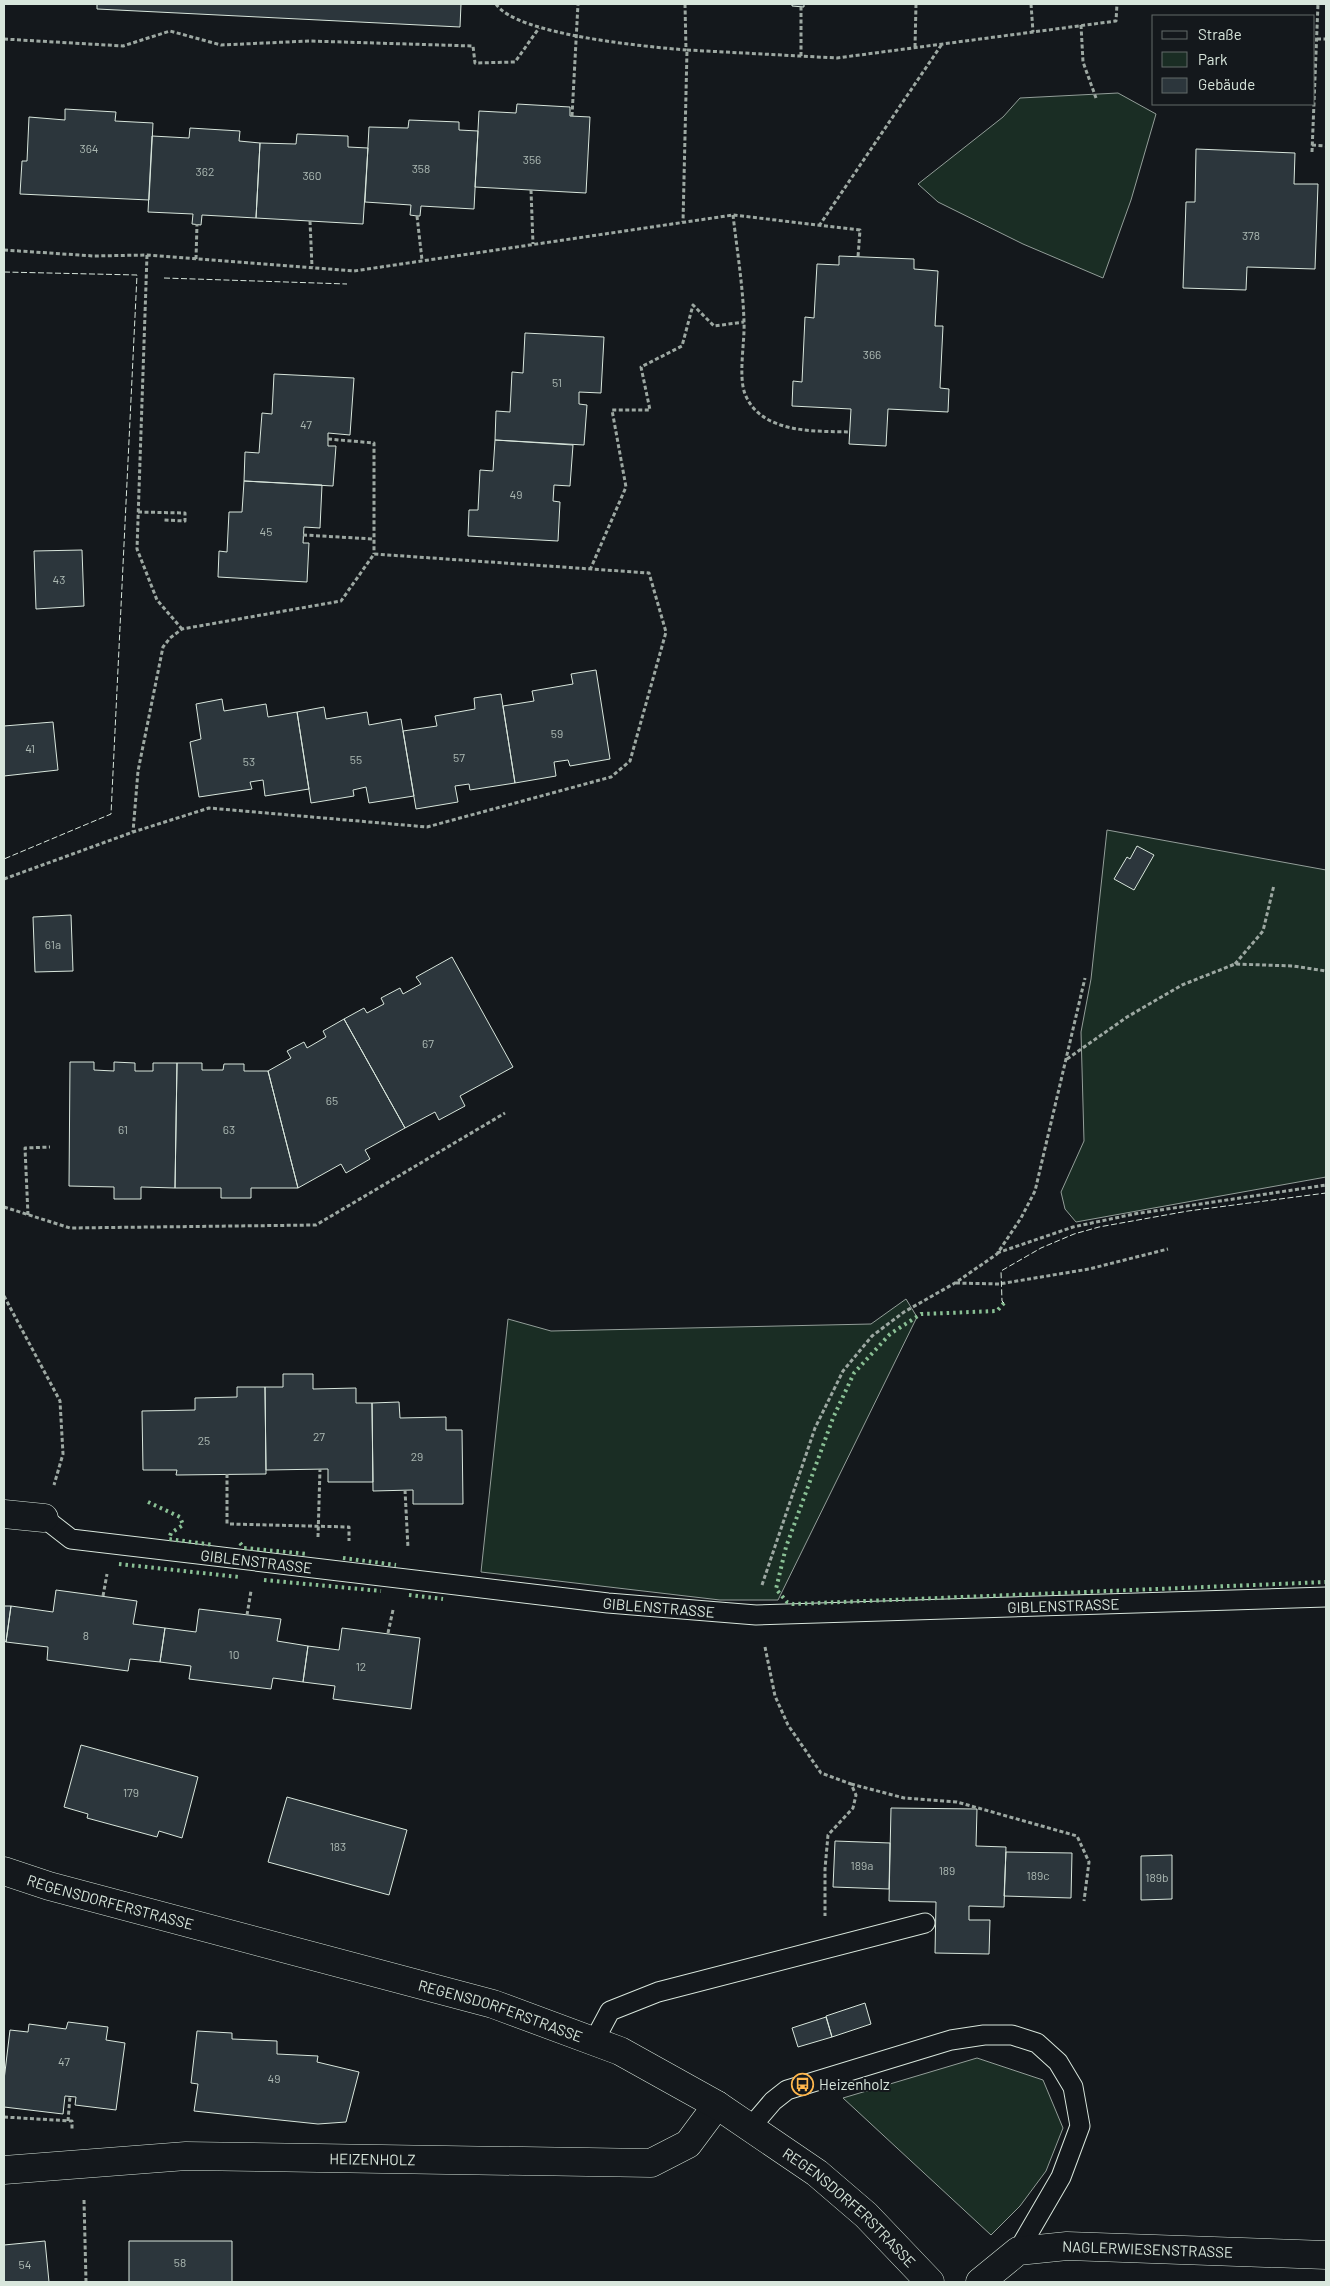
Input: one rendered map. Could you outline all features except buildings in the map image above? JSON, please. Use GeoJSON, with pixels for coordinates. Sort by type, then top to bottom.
{"type":"FeatureCollection","features":[{"type":"Feature","properties":{"kind":"street"},"geometry":{"type":"LineString","coordinates":[[4,1514],[44,1518]]}},
{"type":"Feature","properties":{"kind":"street","name":"REGENSDORFERSTRASSE"},"geometry":{"type":"LineString","coordinates":[[4,1871],[59,1889],[493,2004],[620,2052],[717,2105],[817,2173],[866,2214],[930,2282]]}},
{"type":"Feature","properties":{"kind":"street","name":"HEIZENHOLZ"},"geometry":{"type":"LineString","coordinates":[[4,2170],[186,2156],[651,2163],[688,2144],[717,2105]]}},
{"type":"Feature","properties":{"kind":"street","name":"NAGLERWIESENSTRASSE"},"geometry":{"type":"LineString","coordinates":[[1018,2250],[1067,2246],[1326,2255]]}},
{"type":"Feature","properties":{"kind":"street"},"geometry":{"type":"LineString","coordinates":[[980,2282],[1018,2250]]}},
{"type":"Feature","properties":{"kind":"lane","name":"GIBLENSTRASSE"},"geometry":{"type":"LineString","coordinates":[[44,1518],[71,1539],[608,1604],[759,1614],[1326,1597]]}},
{"type":"Feature","properties":{"kind":"lane"},"geometry":{"type":"LineString","coordinates":[[594,2041],[610,2011],[658,1992],[925,1923]]}},
{"type":"Feature","properties":{"kind":"lane"},"geometry":{"type":"LineString","coordinates":[[750,2128],[773,2101],[788,2090],[951,2040],[984,2035],[1012,2035],[1037,2043],[1058,2062],[1073,2087],[1080,2126],[1061,2177],[1018,2250]]}},
{"type":"Feature","properties":{"kind":"path"},"geometry":{"type":"LineString","coordinates":[[496,4],[499,9],[524,24],[578,36],[686,50],[837,58],[1116,21],[1117,4]]}},
{"type":"Feature","properties":{"kind":"path"},"geometry":{"type":"LineString","coordinates":[[572,116],[573,70],[578,36],[578,4]]}},
{"type":"Feature","properties":{"kind":"path"},"geometry":{"type":"LineString","coordinates":[[683,222],[685,4]]}},
{"type":"Feature","properties":{"kind":"path"},"geometry":{"type":"LineString","coordinates":[[915,47],[916,4]]}},
{"type":"Feature","properties":{"kind":"path"},"geometry":{"type":"LineString","coordinates":[[1032,4],[1033,32]]}},
{"type":"Feature","properties":{"kind":"path"},"geometry":{"type":"LineString","coordinates":[[1315,81],[1318,4]]}},
{"type":"Feature","properties":{"kind":"path"},"geometry":{"type":"LineString","coordinates":[[801,7],[801,56]]}},
{"type":"Feature","properties":{"kind":"path"},"geometry":{"type":"LineString","coordinates":[[1081,25],[1083,62],[1096,98]]}},
{"type":"Feature","properties":{"kind":"path"},"geometry":{"type":"LineString","coordinates":[[4,39],[123,46],[170,31],[221,46],[309,41],[473,46],[475,63],[515,62],[539,28]]}},
{"type":"Feature","properties":{"kind":"path"},"geometry":{"type":"LineString","coordinates":[[1317,39],[1326,40]]}},
{"type":"Feature","properties":{"kind":"path"},"geometry":{"type":"LineString","coordinates":[[819,226],[942,44]]}},
{"type":"Feature","properties":{"kind":"path"},"geometry":{"type":"LineString","coordinates":[[1312,152],[1314,105]]}},
{"type":"Feature","properties":{"kind":"path"},"geometry":{"type":"LineString","coordinates":[[1312,145],[1326,146]]}},
{"type":"Feature","properties":{"kind":"path"},"geometry":{"type":"LineString","coordinates":[[532,190],[533,244]]}},
{"type":"Feature","properties":{"kind":"path"},"geometry":{"type":"LineString","coordinates":[[733,214],[744,322],[742,358],[745,394],[762,417],[801,431],[850,432]]}},
{"type":"Feature","properties":{"kind":"path"},"geometry":{"type":"LineString","coordinates":[[4,250],[94,256],[147,255],[354,270],[733,214],[860,230],[858,257]]}},
{"type":"Feature","properties":{"kind":"path"},"geometry":{"type":"LineString","coordinates":[[417,216],[422,260]]}},
{"type":"Feature","properties":{"kind":"path"},"geometry":{"type":"LineString","coordinates":[[310,221],[312,267]]}},
{"type":"Feature","properties":{"kind":"path"},"geometry":{"type":"LineString","coordinates":[[196,259],[197,224]]}},
{"type":"Feature","properties":{"kind":"path"},"geometry":{"type":"LineString","coordinates":[[147,255],[137,549],[157,600],[182,629]]}},
{"type":"Feature","properties":{"kind":"path"},"geometry":{"type":"LineString","coordinates":[[590,570],[626,487],[612,410],[650,410],[641,368],[682,346],[693,306],[714,326],[744,322]]}},
{"type":"Feature","properties":{"kind":"path"},"geometry":{"type":"LineString","coordinates":[[133,832],[138,771],[163,647],[170,638],[182,629],[341,601],[374,554],[374,443],[328,439]]}},
{"type":"Feature","properties":{"kind":"path"},"geometry":{"type":"LineString","coordinates":[[138,512],[185,513],[185,521],[163,520]]}},
{"type":"Feature","properties":{"kind":"path"},"geometry":{"type":"LineString","coordinates":[[303,535],[373,539]]}},
{"type":"Feature","properties":{"kind":"path"},"geometry":{"type":"LineString","coordinates":[[4,879],[133,832],[209,808],[427,827],[611,777],[630,761],[666,632],[649,573],[374,554]]}},
{"type":"Feature","properties":{"kind":"path"},"geometry":{"type":"LineString","coordinates":[[1235,964],[1263,931],[1274,885]]}},
{"type":"Feature","properties":{"kind":"path"},"geometry":{"type":"LineString","coordinates":[[1067,1060],[1127,1018],[1182,985],[1235,964],[1293,966],[1326,971]]}},
{"type":"Feature","properties":{"kind":"path"},"geometry":{"type":"LineString","coordinates":[[997,1254],[1021,1218],[1035,1191],[1085,978]]}},
{"type":"Feature","properties":{"kind":"path"},"geometry":{"type":"LineString","coordinates":[[4,1207],[70,1228],[316,1225],[505,1113]]}},
{"type":"Feature","properties":{"kind":"path"},"geometry":{"type":"LineString","coordinates":[[28,1215],[25,1148],[50,1148]]}},
{"type":"Feature","properties":{"kind":"path"},"geometry":{"type":"LineString","coordinates":[[1084,1901],[1088,1862],[1077,1836],[956,1802],[904,1798],[851,1784],[821,1773],[788,1725],[775,1696],[759,1614],[762,1582],[815,1428],[843,1371],[872,1336],[904,1312],[956,1283],[997,1254],[1073,1227],[1116,1217],[1326,1185]]}},
{"type":"Feature","properties":{"kind":"path"},"geometry":{"type":"LineString","coordinates":[[956,1283],[999,1284],[1089,1269],[1168,1249]]}},
{"type":"Feature","properties":{"kind":"path"},"geometry":{"type":"LineString","coordinates":[[4,1296],[60,1401],[63,1454],[44,1518]]}},
{"type":"Feature","properties":{"kind":"path"},"geometry":{"type":"LineString","coordinates":[[317,1568],[320,1469]]}},
{"type":"Feature","properties":{"kind":"path"},"geometry":{"type":"LineString","coordinates":[[227,1474],[228,1557]]}},
{"type":"Feature","properties":{"kind":"path"},"geometry":{"type":"LineString","coordinates":[[405,1490],[409,1579]]}},
{"type":"Feature","properties":{"kind":"path"},"geometry":{"type":"LineString","coordinates":[[227,1523],[349,1526],[349,1550]]}},
{"type":"Feature","properties":{"kind":"path"},"geometry":{"type":"LineString","coordinates":[[103,1596],[107,1578]]}},
{"type":"Feature","properties":{"kind":"path"},"geometry":{"type":"LineString","coordinates":[[247,1615],[250,1594]]}},
{"type":"Feature","properties":{"kind":"path"},"geometry":{"type":"LineString","coordinates":[[388,1634],[394,1610]]}},
{"type":"Feature","properties":{"kind":"path"},"geometry":{"type":"LineString","coordinates":[[825,1948],[825,1869],[828,1835],[853,1808],[856,1795],[851,1784]]}},
{"type":"Feature","properties":{"kind":"path"},"geometry":{"type":"LineString","coordinates":[[4,2117],[70,2121],[70,2096]]}},
{"type":"Feature","properties":{"kind":"path"},"geometry":{"type":"LineString","coordinates":[[82,2164],[86,2282]]}},
{"type":"Feature","properties":{"kind":"path"},"geometry":{"type":"LineString","coordinates":[[87,2276],[90,2282]]}},
{"type":"Feature","properties":{"kind":"green space"},"geometry":{"type":"Polygon","coordinates":[[[1118,93],[1156,114],[1131,200],[1103,278],[1023,244],[938,202],[918,184],[1003,117],[1020,98],[1118,93]]]}},
{"type":"Feature","properties":{"kind":"green space"},"geometry":{"type":"Polygon","coordinates":[[[1107,830],[1326,870],[1326,1177],[1076,1222],[1065,1209],[1061,1192],[1084,1141],[1081,1032],[1091,979],[1107,830]]]}},
{"type":"Feature","properties":{"kind":"green space"},"geometry":{"type":"Polygon","coordinates":[[[906,1299],[917,1317],[778,1600],[720,1600],[481,1572],[508,1319],[551,1331],[871,1324],[906,1299]]]}},
{"type":"Feature","properties":{"kind":"green space"},"geometry":{"type":"Polygon","coordinates":[[[977,2058],[1043,2080],[1063,2128],[1046,2171],[1020,2206],[991,2235],[843,2098],[977,2058]]]}},
{"type":"Feature","properties":{"kind":"hedge"},"geometry":{"type":"LineString","coordinates":[[1004,1303],[997,1311],[921,1314],[890,1334],[854,1373],[833,1418],[786,1547],[776,1589],[787,1602],[793,1604],[1326,1582]]}},
{"type":"Feature","properties":{"kind":"hedge"},"geometry":{"type":"LineString","coordinates":[[148,1502],[180,1517],[183,1525],[171,1533],[169,1539],[214,1545]]}},
{"type":"Feature","properties":{"kind":"hedge"},"geometry":{"type":"LineString","coordinates":[[240,1543],[244,1548],[308,1554]]}},
{"type":"Feature","properties":{"kind":"hedge"},"geometry":{"type":"LineString","coordinates":[[343,1558],[396,1565]]}},
{"type":"Feature","properties":{"kind":"hedge"},"geometry":{"type":"LineString","coordinates":[[119,1564],[239,1577]]}},
{"type":"Feature","properties":{"kind":"hedge"},"geometry":{"type":"LineString","coordinates":[[264,1580],[381,1591]]}},
{"type":"Feature","properties":{"kind":"hedge"},"geometry":{"type":"LineString","coordinates":[[409,1595],[443,1599]]}},
{"type":"Feature","properties":{"kind":"fence"},"geometry":{"type":"LineString","coordinates":[[4,272],[137,275],[111,814],[4,859]]}},
{"type":"Feature","properties":{"kind":"fence"},"geometry":{"type":"LineString","coordinates":[[164,278],[347,284]]}},
{"type":"Feature","properties":{"kind":"fence"},"geometry":{"type":"LineString","coordinates":[[1004,1303],[1002,1301],[1001,1271],[1041,1248],[1074,1234],[1099,1227],[1188,1211],[1326,1193]]}},
{"type":"Feature","properties":{"kind":"place","name":"Heizenholz"},"geometry":{"type":"Point","coordinates":[803,2084]}}]}
